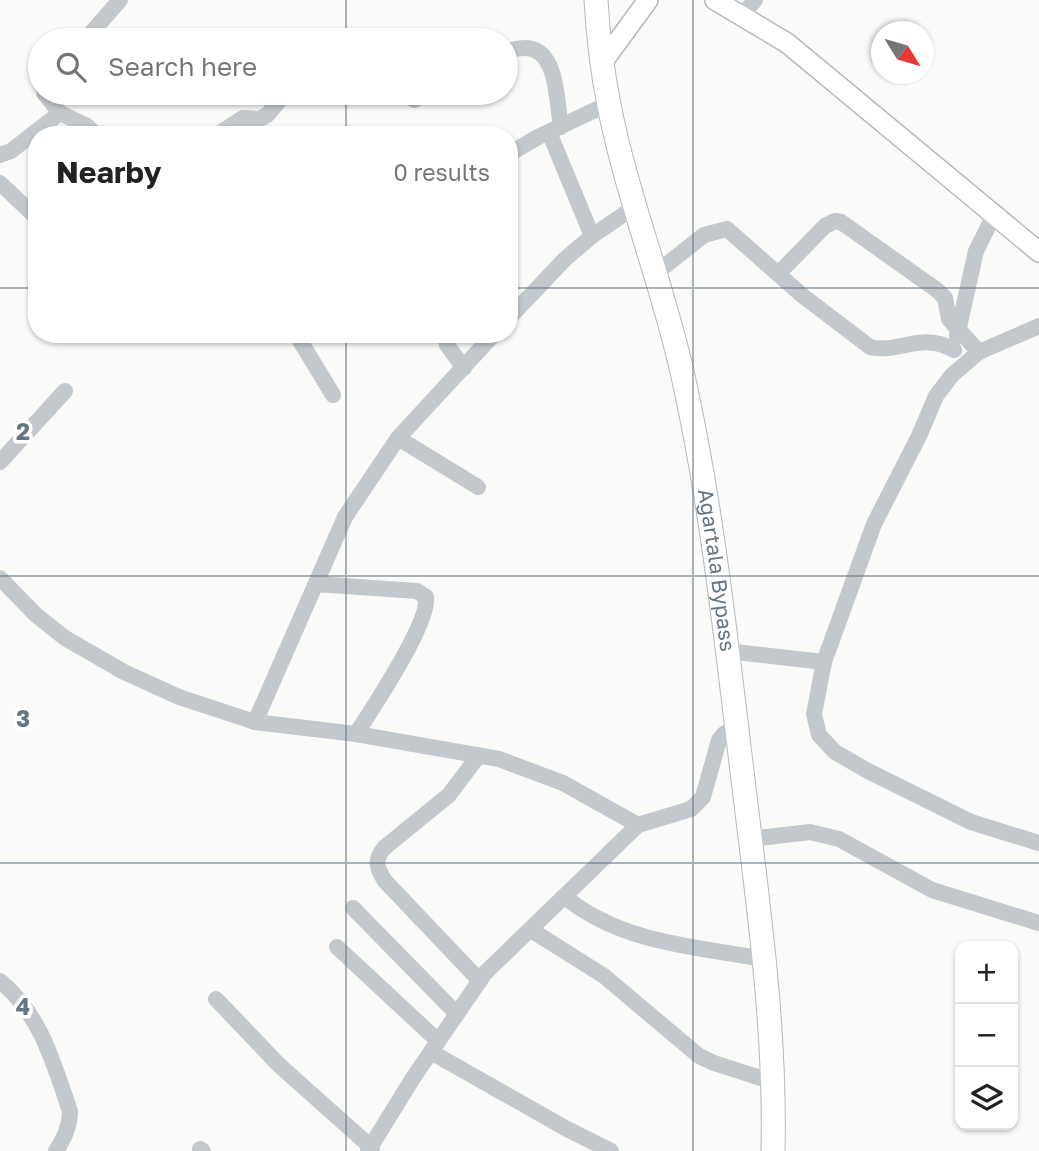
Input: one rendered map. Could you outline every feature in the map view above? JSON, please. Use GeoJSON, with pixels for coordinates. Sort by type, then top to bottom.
{"type":"FeatureCollection","features":[{"type":"Feature","properties":{"kind":"highway","name":"Agartala Bypass"},"geometry":{"type":"LineString","coordinates":[[596,0],[608,104],[674,337],[693,427],[738,727],[765,959],[773,1082],[773,1151]]}},
{"type":"Feature","properties":{"kind":"main road"},"geometry":{"type":"LineString","coordinates":[[602,63],[648,0]]}},
{"type":"Feature","properties":{"kind":"main road"},"geometry":{"type":"LineString","coordinates":[[715,0],[787,43],[1039,252]]}},
{"type":"Feature","properties":{"kind":"street"},"geometry":{"type":"LineString","coordinates":[[96,28],[120,0]]}},
{"type":"Feature","properties":{"kind":"street"},"geometry":{"type":"LineString","coordinates":[[742,16],[755,0]]}},
{"type":"Feature","properties":{"kind":"street"},"geometry":{"type":"LineString","coordinates":[[518,48],[534,49],[546,56],[551,67],[555,129],[592,236]]}},
{"type":"Feature","properties":{"kind":"street"},"geometry":{"type":"LineString","coordinates":[[518,149],[608,104]]}},
{"type":"Feature","properties":{"kind":"street"},"geometry":{"type":"LineString","coordinates":[[54,105],[60,113],[85,126]]}},
{"type":"Feature","properties":{"kind":"street"},"geometry":{"type":"LineString","coordinates":[[231,126],[243,118],[260,119],[274,105]]}},
{"type":"Feature","properties":{"kind":"street"},"geometry":{"type":"LineString","coordinates":[[43,126],[60,113]]}},
{"type":"Feature","properties":{"kind":"street"},"geometry":{"type":"LineString","coordinates":[[0,155],[11,151],[28,138]]}},
{"type":"Feature","properties":{"kind":"street"},"geometry":{"type":"LineString","coordinates":[[0,183],[28,204]]}},
{"type":"Feature","properties":{"kind":"street"},"geometry":{"type":"LineString","coordinates":[[518,308],[560,264],[592,236],[636,206]]}},
{"type":"Feature","properties":{"kind":"street"},"geometry":{"type":"LineString","coordinates":[[957,370],[954,350],[976,251],[994,215]]}},
{"type":"Feature","properties":{"kind":"street"},"geometry":{"type":"LineString","coordinates":[[778,274],[825,226],[835,220],[841,222],[937,290],[944,298],[949,319],[978,352]]}},
{"type":"Feature","properties":{"kind":"street"},"geometry":{"type":"LineString","coordinates":[[656,273],[704,235],[727,229],[778,274],[870,347],[879,349],[919,342],[940,342],[954,350]]}},
{"type":"Feature","properties":{"kind":"street"},"geometry":{"type":"LineString","coordinates":[[1039,326],[978,352],[957,370],[936,396],[919,436],[874,524],[824,662],[814,713],[819,735],[835,752],[971,822],[1039,843]]}},
{"type":"Feature","properties":{"kind":"street"},"geometry":{"type":"LineString","coordinates":[[301,343],[333,396]]}},
{"type":"Feature","properties":{"kind":"street"},"geometry":{"type":"LineString","coordinates":[[447,343],[464,368]]}},
{"type":"Feature","properties":{"kind":"street"},"geometry":{"type":"LineString","coordinates":[[255,722],[345,517],[398,438],[487,343]]}},
{"type":"Feature","properties":{"kind":"street"},"geometry":{"type":"LineString","coordinates":[[0,462],[65,391]]}},
{"type":"Feature","properties":{"kind":"street"},"geometry":{"type":"LineString","coordinates":[[398,438],[478,487]]}},
{"type":"Feature","properties":{"kind":"street"},"geometry":{"type":"LineString","coordinates":[[0,578],[36,615],[65,638],[91,654],[179,696],[255,722],[356,734],[499,759],[563,783],[638,825]]}},
{"type":"Feature","properties":{"kind":"street"},"geometry":{"type":"LineString","coordinates":[[316,584],[417,591],[426,597],[425,610],[402,659],[356,734]]}},
{"type":"Feature","properties":{"kind":"street"},"geometry":{"type":"LineString","coordinates":[[726,651],[824,662]]}},
{"type":"Feature","properties":{"kind":"street"},"geometry":{"type":"LineString","coordinates":[[216,999],[279,1065],[370,1149],[480,981],[638,825],[691,809],[703,797],[719,740],[738,727]]}},
{"type":"Feature","properties":{"kind":"street"},"geometry":{"type":"LineString","coordinates":[[478,755],[449,795],[384,848],[378,855],[377,863],[379,872],[386,881],[480,981]]}},
{"type":"Feature","properties":{"kind":"street"},"geometry":{"type":"LineString","coordinates":[[750,839],[810,832],[838,839],[932,890],[1039,923]]}},
{"type":"Feature","properties":{"kind":"street"},"geometry":{"type":"LineString","coordinates":[[565,897],[598,921],[622,930],[656,940],[765,959]]}},
{"type":"Feature","properties":{"kind":"street"},"geometry":{"type":"LineString","coordinates":[[353,908],[457,1014]]}},
{"type":"Feature","properties":{"kind":"street"},"geometry":{"type":"LineString","coordinates":[[531,930],[604,976],[699,1056],[773,1082]]}},
{"type":"Feature","properties":{"kind":"street"},"geometry":{"type":"LineString","coordinates":[[337,947],[435,1046],[567,1129],[611,1151]]}},
{"type":"Feature","properties":{"kind":"street"},"geometry":{"type":"LineString","coordinates":[[0,981],[29,1010],[46,1041],[70,1111],[70,1123],[56,1151]]}}]}
